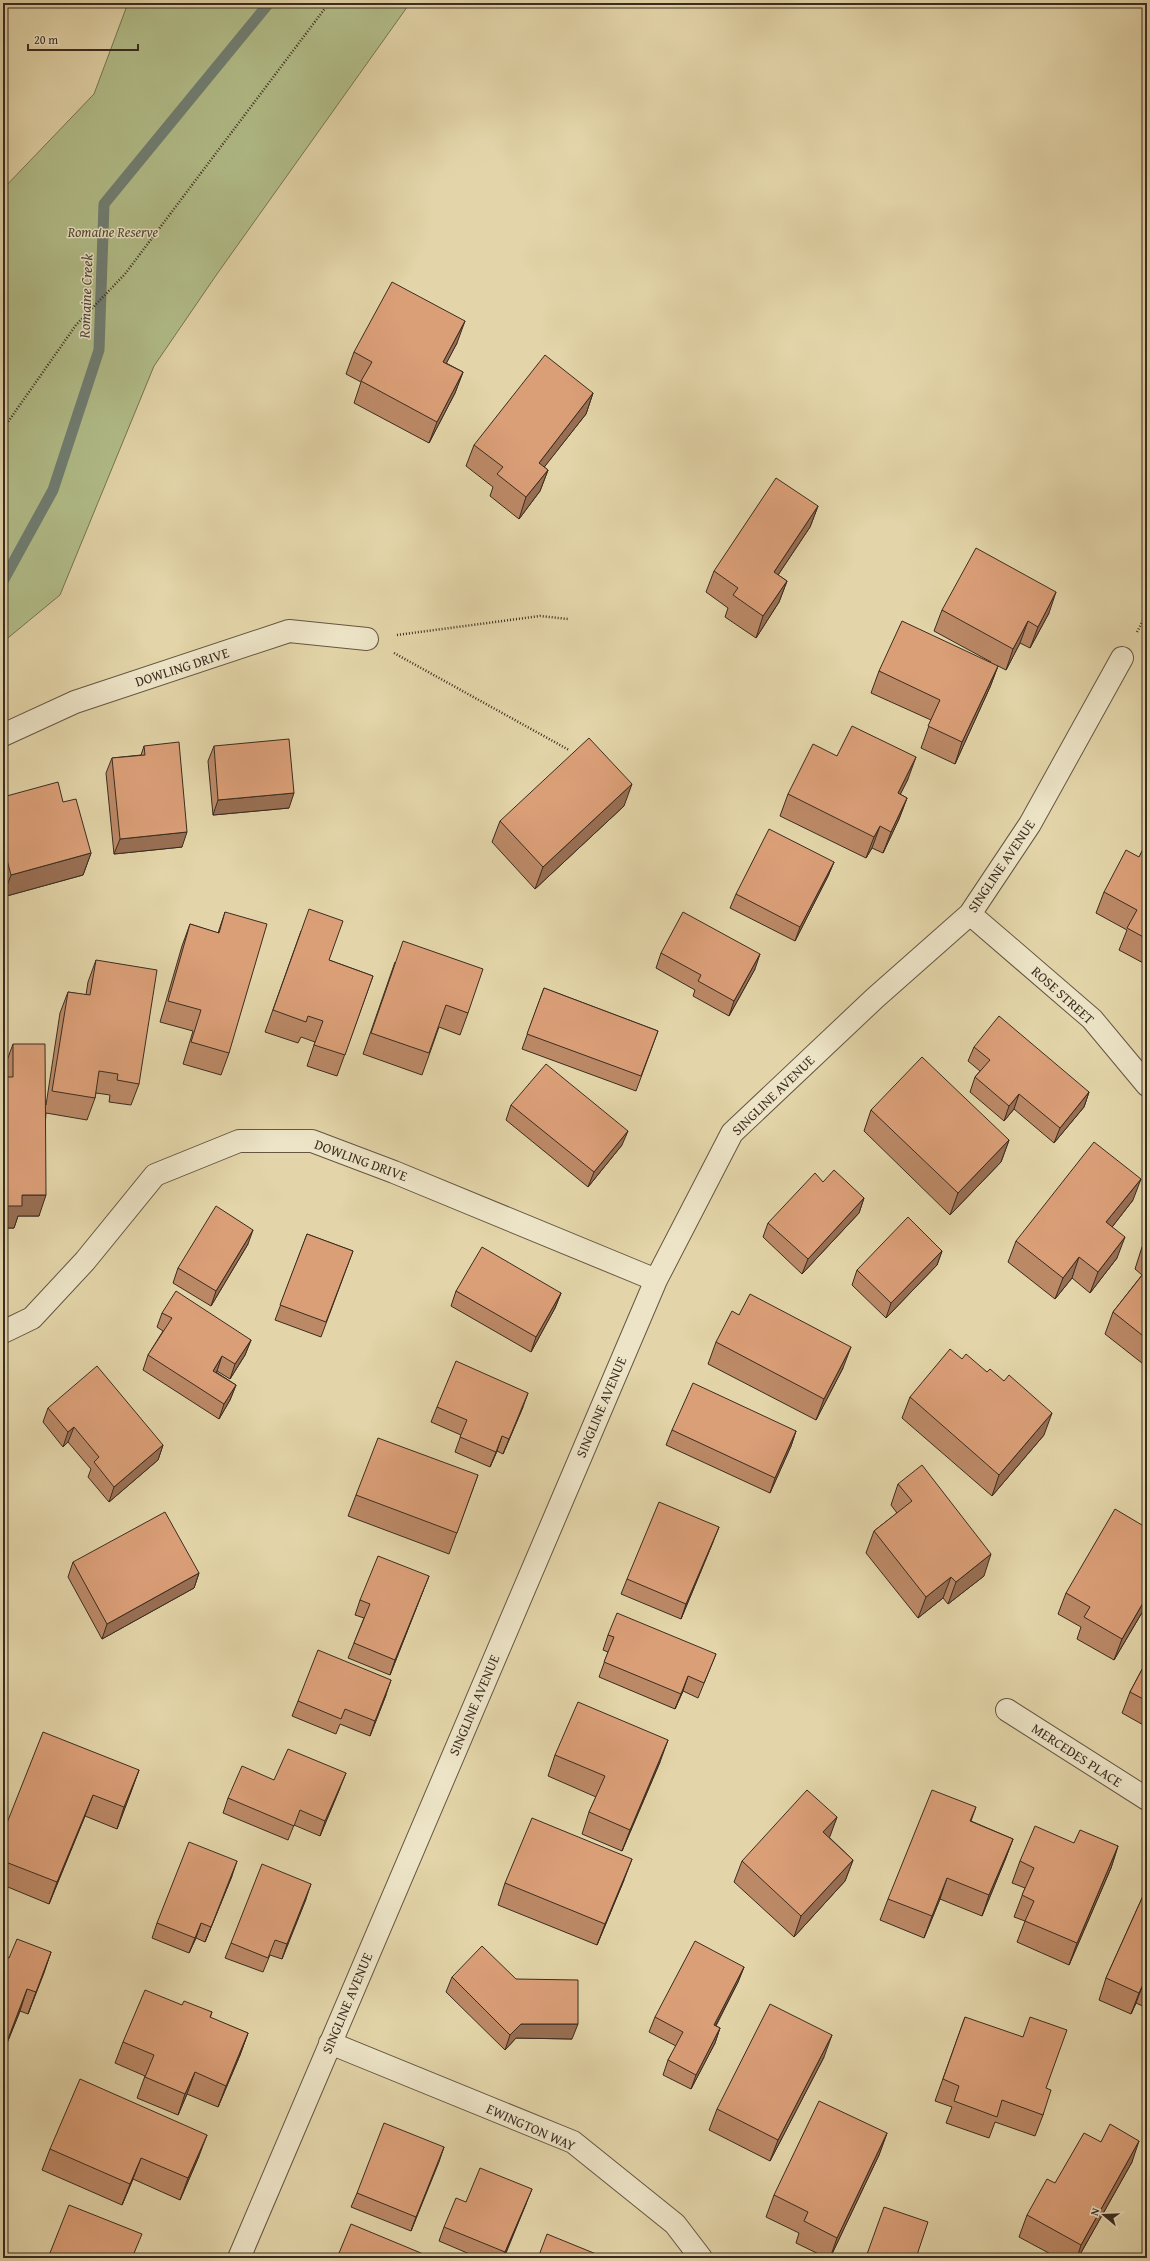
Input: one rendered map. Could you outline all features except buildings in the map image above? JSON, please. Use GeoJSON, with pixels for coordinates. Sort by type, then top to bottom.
{"type":"FeatureCollection","features":[{"type":"Feature","properties":{"kind":"street","name":"DOWLING DRIVE"},"geometry":{"type":"LineString","coordinates":[[3,735],[75,702],[289,632],[367,639]]}},
{"type":"Feature","properties":{"kind":"street","name":"SINGLINE AVENUE"},"geometry":{"type":"LineString","coordinates":[[240,2258],[330,2042],[656,1280],[732,1133],[875,998],[970,914],[1030,824],[1122,658]]}},
{"type":"Feature","properties":{"kind":"street","name":"ROSE STREET"},"geometry":{"type":"LineString","coordinates":[[970,914],[1092,1019],[1147,1085]]}},
{"type":"Feature","properties":{"kind":"street","name":"DOWLING DRIVE"},"geometry":{"type":"LineString","coordinates":[[3,1332],[32,1318],[86,1261],[155,1175],[239,1141],[312,1141],[394,1172],[656,1280]]}},
{"type":"Feature","properties":{"kind":"street","name":"MERCEDES PLACE"},"geometry":{"type":"LineString","coordinates":[[1007,1710],[1147,1799]]}},
{"type":"Feature","properties":{"kind":"street","name":"EWINGTON WAY"},"geometry":{"type":"LineString","coordinates":[[330,2042],[573,2142],[675,2224],[701,2258]]}},
{"type":"Feature","properties":{"kind":"path"},"geometry":{"type":"LineString","coordinates":[[3,430],[76,325],[125,274],[329,3]]}},
{"type":"Feature","properties":{"kind":"path"},"geometry":{"type":"LineString","coordinates":[[367,639],[540,616],[568,619]]}},
{"type":"Feature","properties":{"kind":"path"},"geometry":{"type":"LineString","coordinates":[[367,639],[569,750]]}},
{"type":"Feature","properties":{"kind":"green space","name":"Romaine Reserve"},"geometry":{"type":"Polygon","coordinates":[[[128,3],[410,3],[217,274],[154,366],[60,595],[3,642],[3,189],[94,94],[128,3]]]}},
{"type":"Feature","properties":{"kind":"waterway","name":"Romaine Creek"},"geometry":{"type":"LineString","coordinates":[[3,581],[53,490],[99,350],[104,204],[269,3]]}}]}
